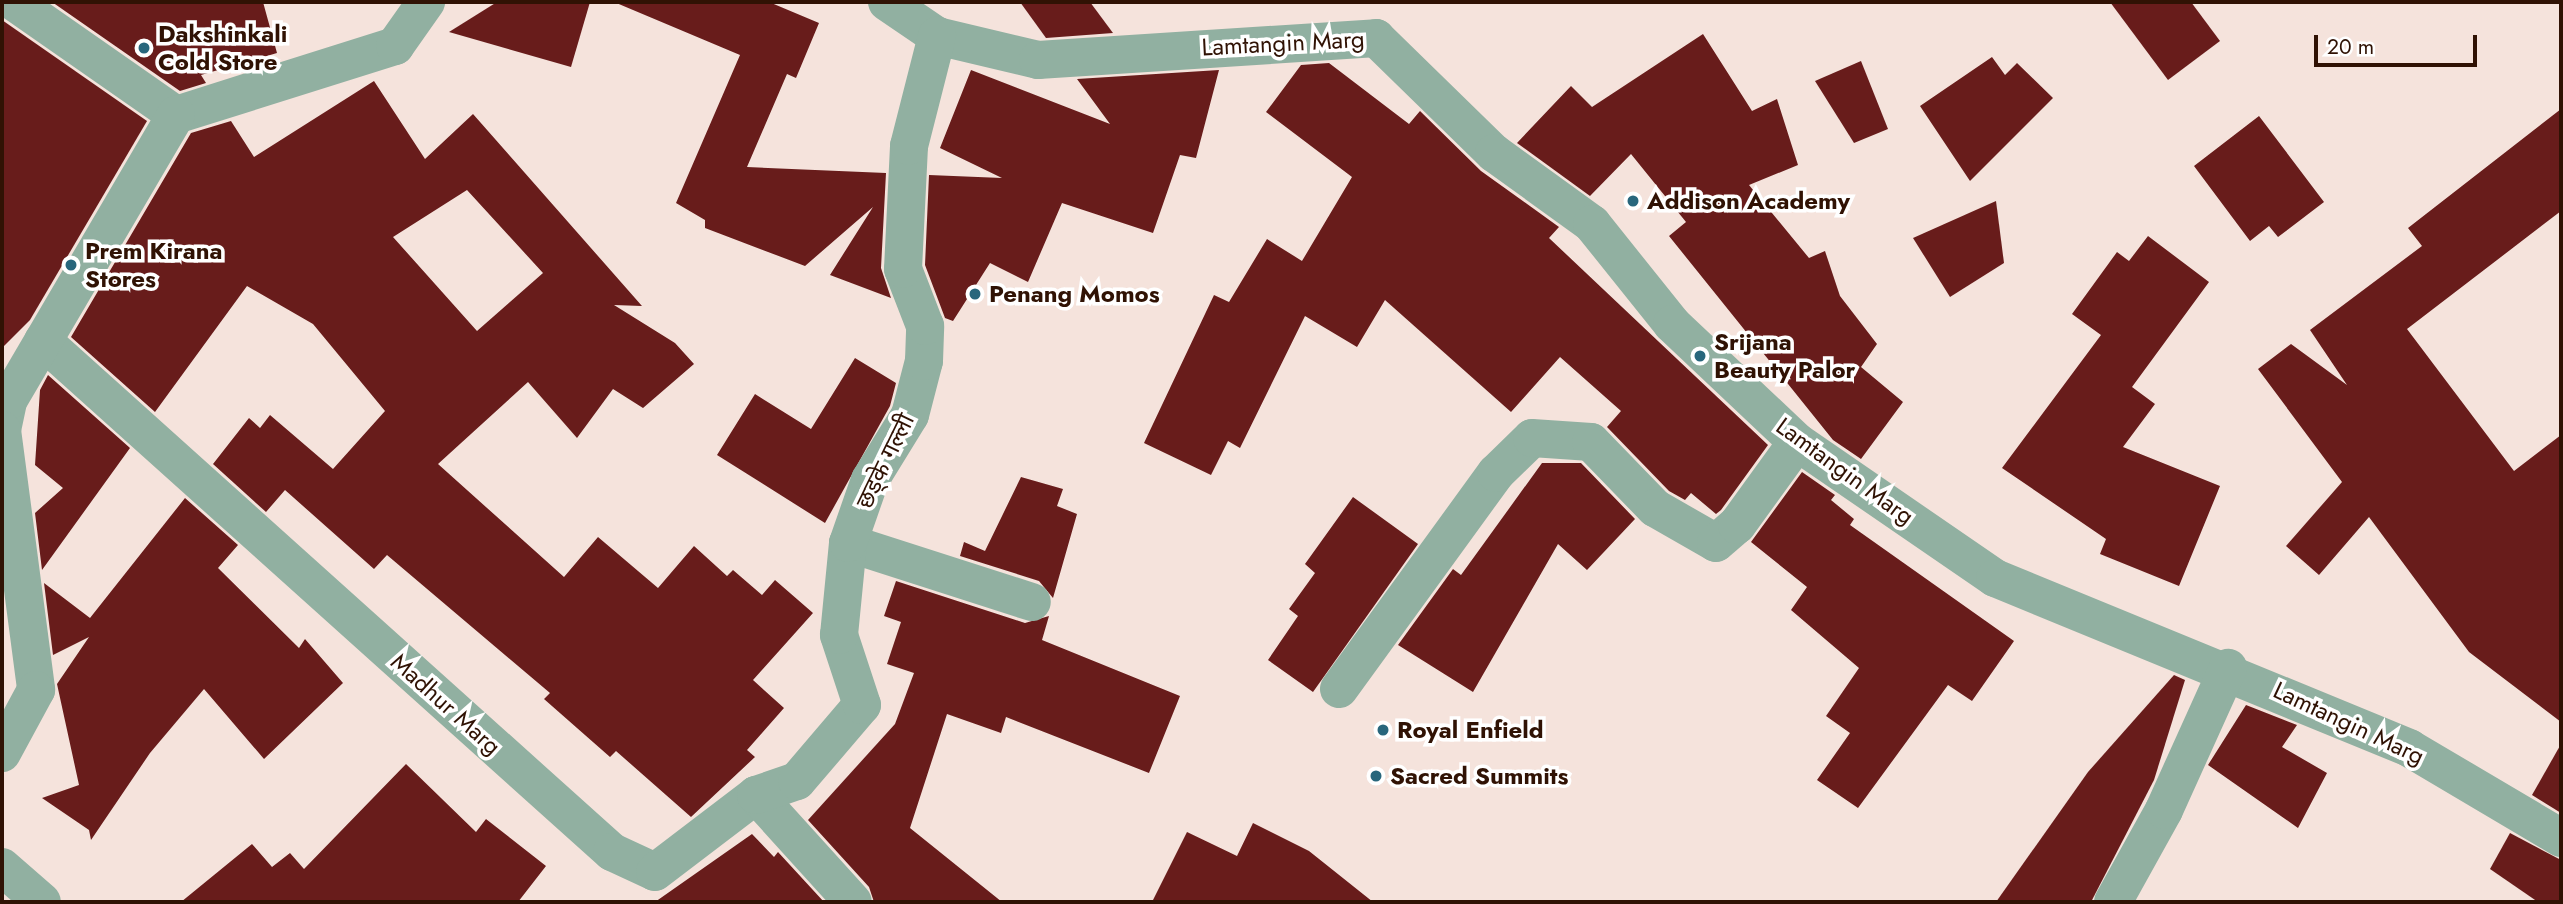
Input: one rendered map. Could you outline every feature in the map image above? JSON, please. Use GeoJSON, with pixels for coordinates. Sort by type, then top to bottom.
{"type":"FeatureCollection","features":[{"type":"Feature","properties":{"kind":"street"},"geometry":{"type":"LineString","coordinates":[[14,2],[176,115]]}},
{"type":"Feature","properties":{"kind":"street"},"geometry":{"type":"LineString","coordinates":[[2,753],[36,690],[13,570],[2,430],[8,401],[176,115],[395,46],[426,2]]}},
{"type":"Feature","properties":{"kind":"street","name":"Lamtangin Marg"},"geometry":{"type":"LineString","coordinates":[[887,2],[937,36],[1038,60],[1377,38],[1493,153],[1592,224],[1672,324],[1797,442],[1995,578],[2228,668],[2409,748],[2561,838]]}},
{"type":"Feature","properties":{"kind":"street","name":"छड्के गल्ली"},"geometry":{"type":"LineString","coordinates":[[756,795],[797,781],[862,705],[839,635],[848,543],[870,480],[910,415],[924,361],[925,326],[903,269],[909,146],[937,36]]}},
{"type":"Feature","properties":{"kind":"street","name":"Madhur Marg"},"geometry":{"type":"LineString","coordinates":[[43,341],[612,852],[655,872],[756,795]]}},
{"type":"Feature","properties":{"kind":"street"},"geometry":{"type":"LineString","coordinates":[[1339,689],[1496,473],[1532,438],[1591,442],[1655,508],[1716,543],[1737,525],[1797,442]]}},
{"type":"Feature","properties":{"kind":"street"},"geometry":{"type":"LineString","coordinates":[[848,543],[1032,602]]}},
{"type":"Feature","properties":{"kind":"street"},"geometry":{"type":"LineString","coordinates":[[2113,902],[2164,810],[2228,668]]}},
{"type":"Feature","properties":{"kind":"street"},"geometry":{"type":"LineString","coordinates":[[756,795],[845,886],[853,902]]}},
{"type":"Feature","properties":{"kind":"street"},"geometry":{"type":"LineString","coordinates":[[2,867],[42,902]]}},
{"type":"Feature","properties":{"kind":"building"},"geometry":{"type":"Polygon","coordinates":[[[52,2],[263,2],[277,53],[201,75],[206,83],[180,91],[52,2]]]}},
{"type":"Feature","properties":{"kind":"building"},"geometry":{"type":"Polygon","coordinates":[[[497,2],[590,2],[571,67],[449,32],[497,2]]]}},
{"type":"Feature","properties":{"kind":"building"},"geometry":{"type":"Polygon","coordinates":[[[614,2],[769,2],[819,23],[796,78],[787,74],[747,167],[886,173],[881,268],[891,298],[830,275],[873,207],[805,266],[705,228],[705,220],[676,203],[740,55],[614,2]]]}},
{"type":"Feature","properties":{"kind":"building"},"geometry":{"type":"Polygon","coordinates":[[[1020,2],[1090,2],[1113,33],[1046,38],[1020,2]]]}},
{"type":"Feature","properties":{"kind":"building"},"geometry":{"type":"Polygon","coordinates":[[[2110,2],[2191,2],[2220,41],[2168,80],[2110,2]]]}},
{"type":"Feature","properties":{"kind":"building"},"geometry":{"type":"Polygon","coordinates":[[[2,20],[147,121],[30,320],[2,348],[2,20]]]}},
{"type":"Feature","properties":{"kind":"building"},"geometry":{"type":"Polygon","coordinates":[[[1703,34],[1752,111],[1777,99],[1798,165],[1749,185],[1809,258],[1825,251],[1840,296],[1877,344],[1861,367],[1903,402],[1861,459],[1833,440],[1669,236],[1686,222],[1631,154],[1590,196],[1517,143],[1571,86],[1592,107],[1703,34]]]}},
{"type":"Feature","properties":{"kind":"building"},"geometry":{"type":"Polygon","coordinates":[[[1992,57],[2005,75],[2017,63],[2053,98],[1970,181],[1920,106],[1992,57]]]}},
{"type":"Feature","properties":{"kind":"building"},"geometry":{"type":"Polygon","coordinates":[[[1861,61],[1888,129],[1854,143],[1815,81],[1861,61]]]}},
{"type":"Feature","properties":{"kind":"building"},"geometry":{"type":"Polygon","coordinates":[[[1329,63],[1409,124],[1420,111],[1481,171],[1559,227],[1549,238],[1768,445],[1721,510],[1716,514],[1691,493],[1685,500],[1669,491],[1607,427],[1621,411],[1560,357],[1511,412],[1385,300],[1357,347],[1305,316],[1240,448],[1228,441],[1211,475],[1144,443],[1214,295],[1229,302],[1267,239],[1302,261],[1352,177],[1266,112],[1301,65],[1329,63]]]}},
{"type":"Feature","properties":{"kind":"building"},"geometry":{"type":"Polygon","coordinates":[[[971,70],[1110,124],[1077,79],[1219,70],[1196,158],[1180,155],[1153,233],[1062,203],[1028,282],[990,263],[953,321],[945,318],[925,265],[929,175],[1002,178],[940,148],[971,70]]]}},
{"type":"Feature","properties":{"kind":"building"},"geometry":{"type":"Polygon","coordinates":[[[374,81],[425,159],[473,114],[642,306],[614,305],[675,343],[694,364],[643,408],[613,389],[577,438],[528,382],[438,464],[564,577],[598,537],[658,588],[694,546],[727,576],[733,570],[762,595],[775,580],[813,613],[753,680],[784,708],[747,750],[755,757],[691,817],[616,751],[610,757],[544,699],[550,693],[387,555],[374,569],[285,490],[266,512],[213,464],[249,418],[260,428],[270,415],[333,469],[385,411],[313,324],[247,286],[155,412],[71,337],[191,133],[231,121],[254,157],[374,81]],[[467,190],[393,237],[477,331],[543,273],[467,190]]]}},
{"type":"Feature","properties":{"kind":"building"},"geometry":{"type":"Polygon","coordinates":[[[2561,109],[2561,211],[2407,329],[2514,471],[2561,435],[2561,722],[2469,652],[2369,517],[2319,575],[2286,546],[2342,482],[2258,369],[2291,344],[2347,385],[2310,330],[2422,246],[2408,228],[2561,109]]]}},
{"type":"Feature","properties":{"kind":"building"},"geometry":{"type":"Polygon","coordinates":[[[2259,116],[2324,202],[2278,237],[2269,226],[2250,241],[2194,166],[2259,116]]]}},
{"type":"Feature","properties":{"kind":"building"},"geometry":{"type":"Polygon","coordinates":[[[1996,201],[2004,263],[1950,297],[1913,238],[1996,201]]]}},
{"type":"Feature","properties":{"kind":"building"},"geometry":{"type":"Polygon","coordinates":[[[2148,236],[2209,282],[2132,387],[2155,404],[2123,447],[2220,486],[2179,586],[2100,554],[2106,539],[2002,468],[2101,335],[2072,314],[2117,252],[2129,261],[2148,236]]]}},
{"type":"Feature","properties":{"kind":"building"},"geometry":{"type":"Polygon","coordinates":[[[855,358],[896,383],[890,406],[825,523],[717,455],[755,394],[811,429],[855,358]]]}},
{"type":"Feature","properties":{"kind":"building"},"geometry":{"type":"Polygon","coordinates":[[[48,375],[130,448],[42,570],[35,513],[63,488],[35,465],[40,390],[48,375]]]}},
{"type":"Feature","properties":{"kind":"building"},"geometry":{"type":"Polygon","coordinates":[[[1542,463],[1581,463],[1635,519],[1587,570],[1558,544],[1473,692],[1398,645],[1453,569],[1461,575],[1542,463]]]}},
{"type":"Feature","properties":{"kind":"building"},"geometry":{"type":"Polygon","coordinates":[[[1802,472],[1835,495],[1831,500],[1854,519],[1850,525],[2014,641],[1972,701],[1948,685],[1858,808],[1817,780],[1850,733],[1826,716],[1859,668],[1791,610],[1807,587],[1751,542],[1802,472]]]}},
{"type":"Feature","properties":{"kind":"building"},"geometry":{"type":"Polygon","coordinates":[[[1021,477],[1063,489],[1057,506],[1077,514],[1053,598],[1039,581],[960,556],[964,542],[985,551],[1021,477]]]}},
{"type":"Feature","properties":{"kind":"building"},"geometry":{"type":"Polygon","coordinates":[[[1353,497],[1418,544],[1313,692],[1268,660],[1298,616],[1289,609],[1315,573],[1305,564],[1353,497]]]}},
{"type":"Feature","properties":{"kind":"building"},"geometry":{"type":"Polygon","coordinates":[[[185,498],[238,545],[218,568],[299,648],[305,639],[343,683],[264,759],[204,689],[150,753],[91,840],[89,830],[42,798],[79,785],[57,684],[89,637],[53,655],[44,583],[90,618],[185,498]]]}},
{"type":"Feature","properties":{"kind":"building"},"geometry":{"type":"Polygon","coordinates":[[[896,581],[1025,623],[1049,616],[1042,640],[1180,696],[1149,773],[1006,717],[1001,733],[947,714],[910,828],[1002,902],[874,902],[869,887],[808,820],[895,724],[914,673],[887,664],[901,622],[884,616],[896,581]]]}},
{"type":"Feature","properties":{"kind":"building"},"geometry":{"type":"Polygon","coordinates":[[[2174,675],[2185,680],[2154,780],[2091,902],[1996,902],[2088,772],[2174,675]]]}},
{"type":"Feature","properties":{"kind":"building"},"geometry":{"type":"Polygon","coordinates":[[[2246,705],[2297,725],[2282,747],[2327,773],[2298,828],[2208,765],[2246,705]]]}},
{"type":"Feature","properties":{"kind":"building"},"geometry":{"type":"Polygon","coordinates":[[[2561,744],[2561,813],[2532,795],[2561,744]]]}},
{"type":"Feature","properties":{"kind":"building"},"geometry":{"type":"Polygon","coordinates":[[[406,764],[476,832],[486,819],[546,866],[518,902],[181,902],[252,844],[272,867],[290,853],[304,869],[406,764]]]}},
{"type":"Feature","properties":{"kind":"building"},"geometry":{"type":"Polygon","coordinates":[[[1253,823],[1309,851],[1373,902],[1152,902],[1187,832],[1237,856],[1253,823]]]}},
{"type":"Feature","properties":{"kind":"building"},"geometry":{"type":"Polygon","coordinates":[[[2510,833],[2561,860],[2561,902],[2538,902],[2490,869],[2510,833]]]}},
{"type":"Feature","properties":{"kind":"building"},"geometry":{"type":"Polygon","coordinates":[[[752,834],[774,857],[778,852],[824,902],[655,902],[752,834]]]}},
{"type":"Feature","properties":{"kind":"place","name":"Dakshinkali Cold Store"},"geometry":{"type":"Point","coordinates":[144,48]}},
{"type":"Feature","properties":{"kind":"place","name":"Addison Academy"},"geometry":{"type":"Point","coordinates":[1633,201]}},
{"type":"Feature","properties":{"kind":"place","name":"Prem Kirana Stores"},"geometry":{"type":"Point","coordinates":[71,265]}},
{"type":"Feature","properties":{"kind":"place","name":"Penang Momos"},"geometry":{"type":"Point","coordinates":[975,294]}},
{"type":"Feature","properties":{"kind":"place","name":"Srijana Beauty Palor"},"geometry":{"type":"Point","coordinates":[1700,356]}},
{"type":"Feature","properties":{"kind":"place","name":"Royal Enfield"},"geometry":{"type":"Point","coordinates":[1383,730]}},
{"type":"Feature","properties":{"kind":"place","name":"Sacred Summits"},"geometry":{"type":"Point","coordinates":[1376,776]}}]}
